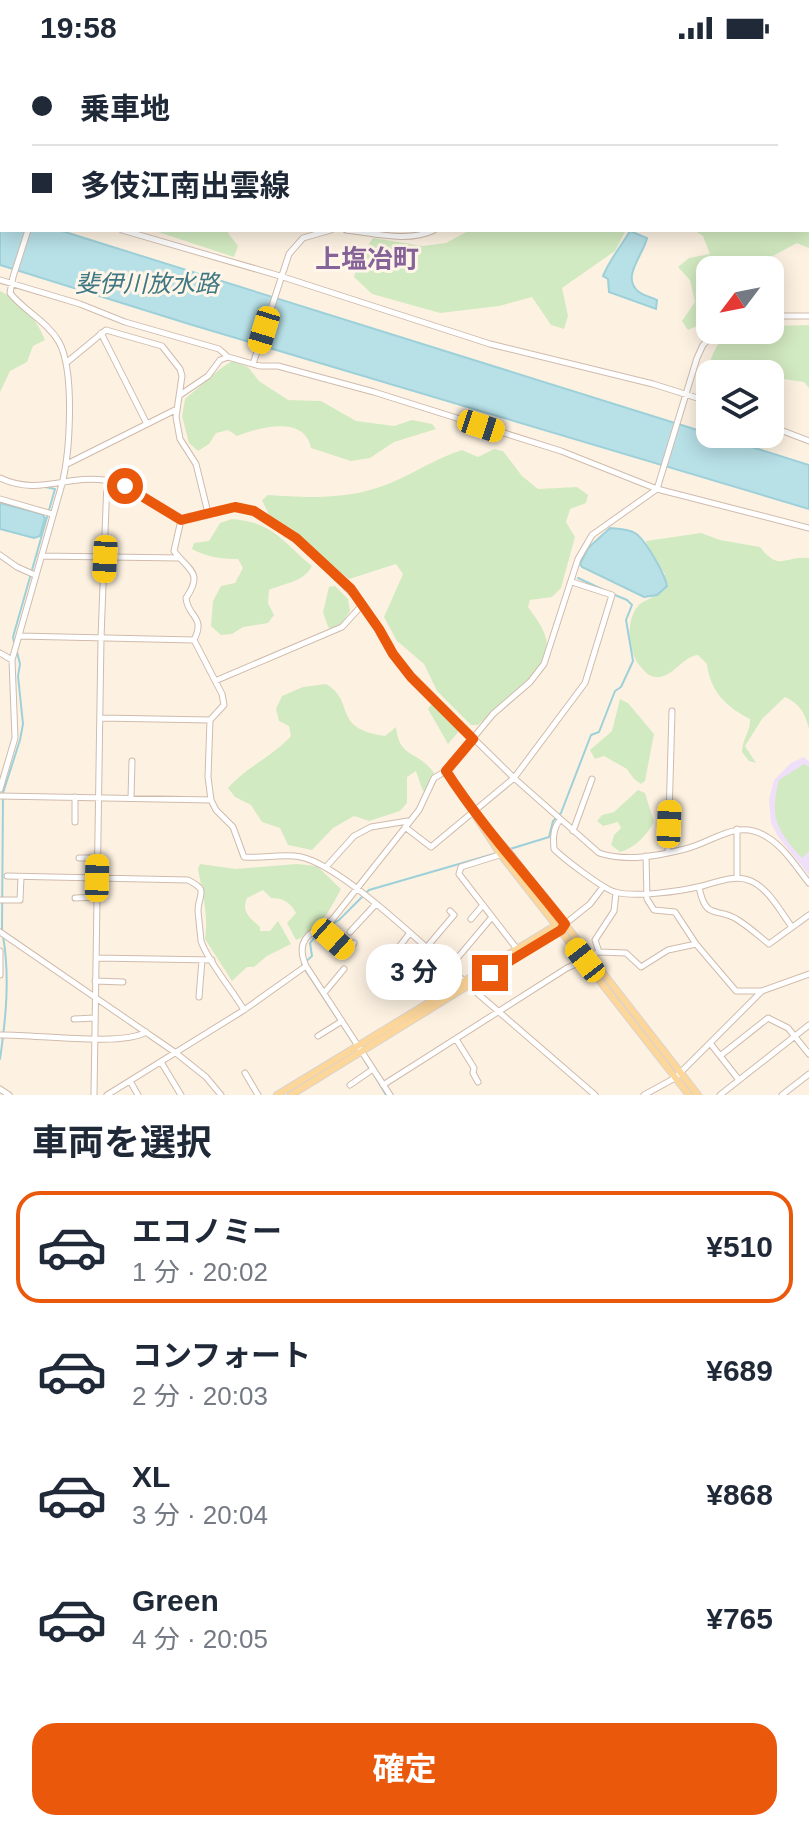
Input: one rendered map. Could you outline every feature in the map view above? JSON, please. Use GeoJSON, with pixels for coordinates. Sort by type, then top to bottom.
{"type":"FeatureCollection","features":[{"type":"Feature","properties":{"kind":"main road"},"geometry":{"type":"LineString","coordinates":[[446,771],[501,855],[588,958],[678,1076],[689,1095]]}},
{"type":"Feature","properties":{"kind":"main road"},"geometry":{"type":"LineString","coordinates":[[472,812],[509,852],[561,926]]}},
{"type":"Feature","properties":{"kind":"main road"},"geometry":{"type":"LineString","coordinates":[[467,983],[517,949],[561,926]]}},
{"type":"Feature","properties":{"kind":"main road"},"geometry":{"type":"LineString","coordinates":[[277,1095],[561,926]]}},
{"type":"Feature","properties":{"kind":"main road"},"geometry":{"type":"LineString","coordinates":[[291,1095],[359,1048]]}},
{"type":"Feature","properties":{"kind":"main road"},"geometry":{"type":"LineString","coordinates":[[678,1076],[698,1095]]}},
{"type":"Feature","properties":{"kind":"street"},"geometry":{"type":"LineString","coordinates":[[0,789],[15,738],[12,660],[67,464],[69,427],[66,363],[59,342],[13,297],[11,284],[27,232]]}},
{"type":"Feature","properties":{"kind":"street"},"geometry":{"type":"LineString","coordinates":[[129,232],[280,276],[490,344],[696,397]]}},
{"type":"Feature","properties":{"kind":"street"},"geometry":{"type":"LineString","coordinates":[[253,364],[289,254],[303,238],[324,232]]}},
{"type":"Feature","properties":{"kind":"street"},"geometry":{"type":"LineString","coordinates":[[363,232],[404,237],[428,232]]}},
{"type":"Feature","properties":{"kind":"street"},"geometry":{"type":"LineString","coordinates":[[0,280],[80,304],[125,322],[219,349],[228,357],[253,364],[278,366],[374,392],[561,451],[657,489],[809,528]]}},
{"type":"Feature","properties":{"kind":"street"},"geometry":{"type":"LineString","coordinates":[[784,316],[809,316]]}},
{"type":"Feature","properties":{"kind":"street"},"geometry":{"type":"LineString","coordinates":[[66,363],[106,330],[162,346],[182,376],[176,410],[180,439],[196,464],[208,513]]}},
{"type":"Feature","properties":{"kind":"street"},"geometry":{"type":"LineString","coordinates":[[101,333],[147,424]]}},
{"type":"Feature","properties":{"kind":"street"},"geometry":{"type":"LineString","coordinates":[[390,1095],[306,966],[301,945],[312,931],[332,920],[426,799],[434,778],[446,771],[493,714],[530,682],[544,664],[578,559],[592,535],[657,489],[704,344]]}},
{"type":"Feature","properties":{"kind":"street"},"geometry":{"type":"LineString","coordinates":[[178,399],[181,392],[208,376],[220,360],[228,357]]}},
{"type":"Feature","properties":{"kind":"street"},"geometry":{"type":"LineString","coordinates":[[67,464],[176,410]]}},
{"type":"Feature","properties":{"kind":"street"},"geometry":{"type":"LineString","coordinates":[[784,431],[809,441]]}},
{"type":"Feature","properties":{"kind":"street"},"geometry":{"type":"LineString","coordinates":[[0,478],[23,487],[107,481],[125,486],[181,520],[235,507],[254,511],[296,538],[363,604],[393,654],[411,677],[514,778],[599,853],[615,858],[668,853],[688,849],[737,829],[751,830],[768,837],[809,883]]}},
{"type":"Feature","properties":{"kind":"street"},"geometry":{"type":"LineString","coordinates":[[94,1095],[101,638],[107,481]]}},
{"type":"Feature","properties":{"kind":"street"},"geometry":{"type":"LineString","coordinates":[[0,499],[52,514]]}},
{"type":"Feature","properties":{"kind":"street"},"geometry":{"type":"LineString","coordinates":[[181,520],[174,551],[192,570],[195,579],[186,598],[198,621],[199,630],[194,640]]}},
{"type":"Feature","properties":{"kind":"street"},"geometry":{"type":"LineString","coordinates":[[0,555],[35,575]]}},
{"type":"Feature","properties":{"kind":"street"},"geometry":{"type":"LineString","coordinates":[[41,556],[179,558]]}},
{"type":"Feature","properties":{"kind":"street"},"geometry":{"type":"LineString","coordinates":[[405,827],[431,847],[514,778],[585,683],[612,595],[572,582]]}},
{"type":"Feature","properties":{"kind":"street"},"geometry":{"type":"LineString","coordinates":[[215,681],[342,627],[363,604]]}},
{"type":"Feature","properties":{"kind":"street"},"geometry":{"type":"LineString","coordinates":[[19,636],[194,640]]}},
{"type":"Feature","properties":{"kind":"street"},"geometry":{"type":"LineString","coordinates":[[194,640],[224,705],[210,720],[208,777],[211,800],[216,810],[233,827],[244,857],[299,856],[326,867],[356,888],[595,1095]]}},
{"type":"Feature","properties":{"kind":"street"},"geometry":{"type":"LineString","coordinates":[[0,653],[12,660]]}},
{"type":"Feature","properties":{"kind":"street"},"geometry":{"type":"LineString","coordinates":[[668,853],[672,711]]}},
{"type":"Feature","properties":{"kind":"street"},"geometry":{"type":"LineString","coordinates":[[101,718],[210,720]]}},
{"type":"Feature","properties":{"kind":"street"},"geometry":{"type":"LineString","coordinates":[[131,798],[132,761]]}},
{"type":"Feature","properties":{"kind":"street"},"geometry":{"type":"LineString","coordinates":[[573,831],[592,779]]}},
{"type":"Feature","properties":{"kind":"street"},"geometry":{"type":"LineString","coordinates":[[0,796],[211,800]]}},
{"type":"Feature","properties":{"kind":"street"},"geometry":{"type":"LineString","coordinates":[[75,797],[75,822]]}},
{"type":"Feature","properties":{"kind":"street"},"geometry":{"type":"LineString","coordinates":[[326,867],[354,836],[371,827],[403,824],[410,820]]}},
{"type":"Feature","properties":{"kind":"street"},"geometry":{"type":"LineString","coordinates":[[560,820],[555,825],[554,849],[603,887],[616,893],[699,887],[737,878],[749,880],[765,890],[792,927]]}},
{"type":"Feature","properties":{"kind":"street"},"geometry":{"type":"LineString","coordinates":[[737,829],[737,878]]}},
{"type":"Feature","properties":{"kind":"street"},"geometry":{"type":"LineString","coordinates":[[509,852],[459,870],[517,949]]}},
{"type":"Feature","properties":{"kind":"street"},"geometry":{"type":"LineString","coordinates":[[646,856],[646,893],[654,910],[675,912],[696,944],[736,991],[762,991],[809,974]]}},
{"type":"Feature","properties":{"kind":"street"},"geometry":{"type":"LineString","coordinates":[[79,858],[98,858]]}},
{"type":"Feature","properties":{"kind":"street"},"geometry":{"type":"LineString","coordinates":[[7,876],[188,880],[199,886],[202,892],[198,909],[200,939],[244,1010]]}},
{"type":"Feature","properties":{"kind":"street"},"geometry":{"type":"LineString","coordinates":[[0,900],[20,900],[21,877]]}},
{"type":"Feature","properties":{"kind":"street"},"geometry":{"type":"LineString","coordinates":[[561,926],[590,904],[603,887]]}},
{"type":"Feature","properties":{"kind":"street"},"geometry":{"type":"LineString","coordinates":[[699,887],[702,902],[713,913],[735,917],[769,944],[809,915]]}},
{"type":"Feature","properties":{"kind":"street"},"geometry":{"type":"LineString","coordinates":[[599,952],[595,940],[614,911],[616,893]]}},
{"type":"Feature","properties":{"kind":"street"},"geometry":{"type":"LineString","coordinates":[[75,898],[97,897]]}},
{"type":"Feature","properties":{"kind":"street"},"geometry":{"type":"LineString","coordinates":[[350,932],[375,905]]}},
{"type":"Feature","properties":{"kind":"street"},"geometry":{"type":"LineString","coordinates":[[471,919],[483,905]]}},
{"type":"Feature","properties":{"kind":"street"},"geometry":{"type":"LineString","coordinates":[[426,948],[454,915],[450,911]]}},
{"type":"Feature","properties":{"kind":"street"},"geometry":{"type":"LineString","coordinates":[[449,968],[492,917]]}},
{"type":"Feature","properties":{"kind":"street"},"geometry":{"type":"LineString","coordinates":[[319,927],[347,951],[354,943]]}},
{"type":"Feature","properties":{"kind":"street"},"geometry":{"type":"LineString","coordinates":[[0,932],[176,1053],[206,1077],[221,1095]]}},
{"type":"Feature","properties":{"kind":"street"},"geometry":{"type":"LineString","coordinates":[[382,969],[409,934]]}},
{"type":"Feature","properties":{"kind":"street"},"geometry":{"type":"LineString","coordinates":[[383,1085],[567,968],[599,952],[626,953],[641,967],[668,950],[696,944]]}},
{"type":"Feature","properties":{"kind":"street"},"geometry":{"type":"LineString","coordinates":[[0,951],[0,975]]}},
{"type":"Feature","properties":{"kind":"street"},"geometry":{"type":"LineString","coordinates":[[97,958],[212,960]]}},
{"type":"Feature","properties":{"kind":"street"},"geometry":{"type":"LineString","coordinates":[[199,997],[202,960]]}},
{"type":"Feature","properties":{"kind":"street"},"geometry":{"type":"LineString","coordinates":[[111,1094],[244,1010],[306,966]]}},
{"type":"Feature","properties":{"kind":"street"},"geometry":{"type":"LineString","coordinates":[[324,993],[344,969]]}},
{"type":"Feature","properties":{"kind":"street"},"geometry":{"type":"LineString","coordinates":[[95,981],[123,982]]}},
{"type":"Feature","properties":{"kind":"street"},"geometry":{"type":"LineString","coordinates":[[644,1095],[678,1076],[762,991]]}},
{"type":"Feature","properties":{"kind":"street"},"geometry":{"type":"LineString","coordinates":[[74,1019],[95,1018]]}},
{"type":"Feature","properties":{"kind":"street"},"geometry":{"type":"LineString","coordinates":[[720,1056],[768,1018],[788,1028],[809,1054]]}},
{"type":"Feature","properties":{"kind":"street"},"geometry":{"type":"LineString","coordinates":[[318,1036],[342,1021]]}},
{"type":"Feature","properties":{"kind":"street"},"geometry":{"type":"LineString","coordinates":[[720,1095],[809,1025]]}},
{"type":"Feature","properties":{"kind":"street"},"geometry":{"type":"LineString","coordinates":[[0,1035],[95,1038],[137,1037],[146,1032]]}},
{"type":"Feature","properties":{"kind":"street"},"geometry":{"type":"LineString","coordinates":[[456,1039],[474,1068],[478,1082]]}},
{"type":"Feature","properties":{"kind":"street"},"geometry":{"type":"LineString","coordinates":[[710,1043],[739,1080]]}},
{"type":"Feature","properties":{"kind":"street"},"geometry":{"type":"LineString","coordinates":[[161,1062],[181,1095]]}},
{"type":"Feature","properties":{"kind":"street"},"geometry":{"type":"LineString","coordinates":[[350,1085],[373,1069]]}},
{"type":"Feature","properties":{"kind":"street"},"geometry":{"type":"LineString","coordinates":[[245,1073],[258,1095]]}},
{"type":"Feature","properties":{"kind":"street"},"geometry":{"type":"LineString","coordinates":[[782,1095],[809,1074]]}},
{"type":"Feature","properties":{"kind":"street"},"geometry":{"type":"LineString","coordinates":[[130,1081],[138,1095]]}},
{"type":"Feature","properties":{"kind":"street"},"geometry":{"type":"LineString","coordinates":[[0,1089],[9,1095]]}},
{"type":"Feature","properties":{"kind":"shaded area"},"geometry":{"type":"Polygon","coordinates":[[[804,757],[809,762],[809,875],[771,823],[769,800],[774,780],[791,763],[804,757]]]}},
{"type":"Feature","properties":{"kind":"green space"},"geometry":{"type":"Polygon","coordinates":[[[158,232],[228,232],[238,246],[234,257],[158,232]]]}},
{"type":"Feature","properties":{"kind":"green space"},"geometry":{"type":"Polygon","coordinates":[[[466,232],[625,232],[615,251],[562,288],[568,316],[564,329],[551,325],[532,297],[499,306],[440,313],[372,294],[354,277],[358,261],[373,238],[423,246],[446,243],[466,232]]]}},
{"type":"Feature","properties":{"kind":"green space"},"geometry":{"type":"Polygon","coordinates":[[[697,232],[809,232],[809,248],[797,243],[773,256],[700,256],[710,254],[703,236],[697,232]]]}},
{"type":"Feature","properties":{"kind":"green space"},"geometry":{"type":"Polygon","coordinates":[[[696,257],[696,326],[688,330],[682,321],[695,302],[690,280],[678,267],[696,257]]]}},
{"type":"Feature","properties":{"kind":"green space"},"geometry":{"type":"Polygon","coordinates":[[[0,291],[27,311],[45,340],[33,346],[27,362],[10,371],[0,392],[0,291]]]}},
{"type":"Feature","properties":{"kind":"green space"},"geometry":{"type":"Polygon","coordinates":[[[809,325],[809,388],[804,382],[784,379],[784,360],[711,360],[718,344],[784,344],[784,326],[809,325]]]}},
{"type":"Feature","properties":{"kind":"green space"},"geometry":{"type":"Polygon","coordinates":[[[232,361],[248,367],[259,381],[288,400],[321,401],[356,421],[394,426],[412,420],[432,424],[436,429],[394,442],[370,458],[351,461],[311,448],[300,431],[280,426],[237,436],[228,430],[216,433],[209,444],[198,451],[189,443],[182,416],[185,399],[232,361]]]}},
{"type":"Feature","properties":{"kind":"green space"},"geometry":{"type":"Polygon","coordinates":[[[494,449],[503,451],[522,476],[538,489],[577,487],[588,495],[586,503],[570,509],[566,522],[575,537],[561,588],[552,597],[530,600],[528,607],[545,636],[545,656],[519,689],[478,725],[471,725],[437,691],[424,664],[397,641],[384,617],[403,574],[396,564],[349,579],[295,531],[269,515],[262,500],[268,495],[315,497],[362,492],[393,482],[462,450],[478,457],[494,449]]]}},
{"type":"Feature","properties":{"kind":"green space"},"geometry":{"type":"Polygon","coordinates":[[[232,519],[267,529],[312,566],[298,579],[269,590],[268,603],[274,615],[268,623],[221,635],[211,626],[213,601],[221,586],[235,583],[243,568],[238,559],[214,557],[192,549],[194,543],[209,541],[220,523],[232,519]]]}},
{"type":"Feature","properties":{"kind":"green space"},"geometry":{"type":"Polygon","coordinates":[[[701,533],[720,540],[760,547],[777,561],[809,558],[809,729],[801,710],[785,697],[762,719],[745,746],[756,763],[749,761],[742,752],[750,719],[721,697],[712,682],[707,664],[698,655],[666,675],[654,677],[640,666],[631,645],[630,628],[634,612],[656,594],[665,574],[650,553],[646,541],[701,533]]]}},
{"type":"Feature","properties":{"kind":"green space"},"geometry":{"type":"Polygon","coordinates":[[[335,586],[348,599],[350,611],[340,626],[333,630],[328,627],[323,612],[329,587],[335,586]]]}},
{"type":"Feature","properties":{"kind":"green space"},"geometry":{"type":"Polygon","coordinates":[[[326,684],[341,699],[350,721],[357,727],[385,736],[396,727],[405,750],[434,773],[426,791],[423,791],[416,771],[407,777],[407,803],[400,811],[369,821],[354,816],[333,828],[312,850],[288,845],[280,828],[262,822],[251,805],[235,797],[228,788],[291,736],[289,726],[279,721],[276,709],[282,696],[303,687],[326,684]]]}},
{"type":"Feature","properties":{"kind":"green space"},"geometry":{"type":"Polygon","coordinates":[[[620,699],[628,703],[654,734],[645,781],[641,784],[627,769],[604,756],[595,759],[590,750],[612,731],[620,699]]]}},
{"type":"Feature","properties":{"kind":"green space"},"geometry":{"type":"Polygon","coordinates":[[[433,702],[460,730],[448,744],[428,709],[433,702]]]}},
{"type":"Feature","properties":{"kind":"green space"},"geometry":{"type":"Polygon","coordinates":[[[804,764],[809,767],[809,851],[802,858],[777,823],[775,804],[779,780],[804,764]]]}},
{"type":"Feature","properties":{"kind":"green space"},"geometry":{"type":"Polygon","coordinates":[[[638,790],[645,793],[654,822],[640,841],[620,852],[611,845],[614,835],[621,828],[618,822],[603,826],[597,821],[602,815],[614,812],[638,790]]]}},
{"type":"Feature","properties":{"kind":"green space"},"geometry":{"type":"Polygon","coordinates":[[[200,864],[236,869],[297,864],[317,866],[341,889],[317,925],[296,940],[287,923],[296,913],[289,903],[271,898],[263,890],[247,898],[246,911],[260,931],[270,931],[278,921],[291,944],[267,956],[254,967],[247,967],[232,981],[205,939],[206,913],[198,869],[200,864]]]}},
{"type":"Feature","properties":{"kind":"water","name":"斐伊川放水路"},"geometry":{"type":"Polygon","coordinates":[[[0,232],[65,232],[696,430],[696,448],[755,448],[809,465],[809,509],[0,265],[0,232]]]}},
{"type":"Feature","properties":{"kind":"water"},"geometry":{"type":"Polygon","coordinates":[[[629,232],[647,238],[632,280],[641,293],[657,300],[656,309],[609,292],[608,279],[603,276],[629,232]]]}},
{"type":"Feature","properties":{"kind":"water"},"geometry":{"type":"Polygon","coordinates":[[[0,503],[42,514],[45,518],[40,536],[34,538],[0,529],[0,503]]]}},
{"type":"Feature","properties":{"kind":"water"},"geometry":{"type":"Polygon","coordinates":[[[610,528],[635,533],[649,549],[667,586],[657,595],[644,597],[582,567],[580,564],[588,548],[610,528]]]}},
{"type":"Feature","properties":{"kind":"waterway"},"geometry":{"type":"LineString","coordinates":[[14,642],[55,489],[45,487]]}},
{"type":"Feature","properties":{"kind":"waterway"},"geometry":{"type":"LineString","coordinates":[[578,578],[606,591]]}},
{"type":"Feature","properties":{"kind":"waterway"},"geometry":{"type":"LineString","coordinates":[[510,849],[549,837],[591,735],[599,732],[615,691],[621,687],[633,661],[626,620],[632,605],[615,595]]}},
{"type":"Feature","properties":{"kind":"waterway"},"geometry":{"type":"LineString","coordinates":[[2,929],[3,793],[23,724],[17,652]]}},
{"type":"Feature","properties":{"kind":"waterway"},"geometry":{"type":"LineString","coordinates":[[354,1044],[302,965],[312,956],[310,943],[369,890],[497,853]]}},
{"type":"Feature","properties":{"kind":"waterway"},"geometry":{"type":"LineString","coordinates":[[0,1059],[6,997],[3,936]]}},
{"type":"Feature","properties":{"kind":"waterway"},"geometry":{"type":"LineString","coordinates":[[362,1056],[369,1068]]}},
{"type":"Feature","properties":{"kind":"waterway"},"geometry":{"type":"LineString","coordinates":[[373,1073],[386,1095]]}},
{"type":"Feature","properties":{"kind":"district","name":"上塩冶町"},"geometry":{"type":"Point","coordinates":[367,259]}},
{"type":"Feature","properties":{"kind":"route"},"geometry":{"type":"LineString","coordinates":[[125,486],[181,520],[235,507],[254,511],[296,538],[351,589],[411,677],[473,739],[446,771],[472,812],[509,852],[565,924],[561,930],[490,973]]}}]}
